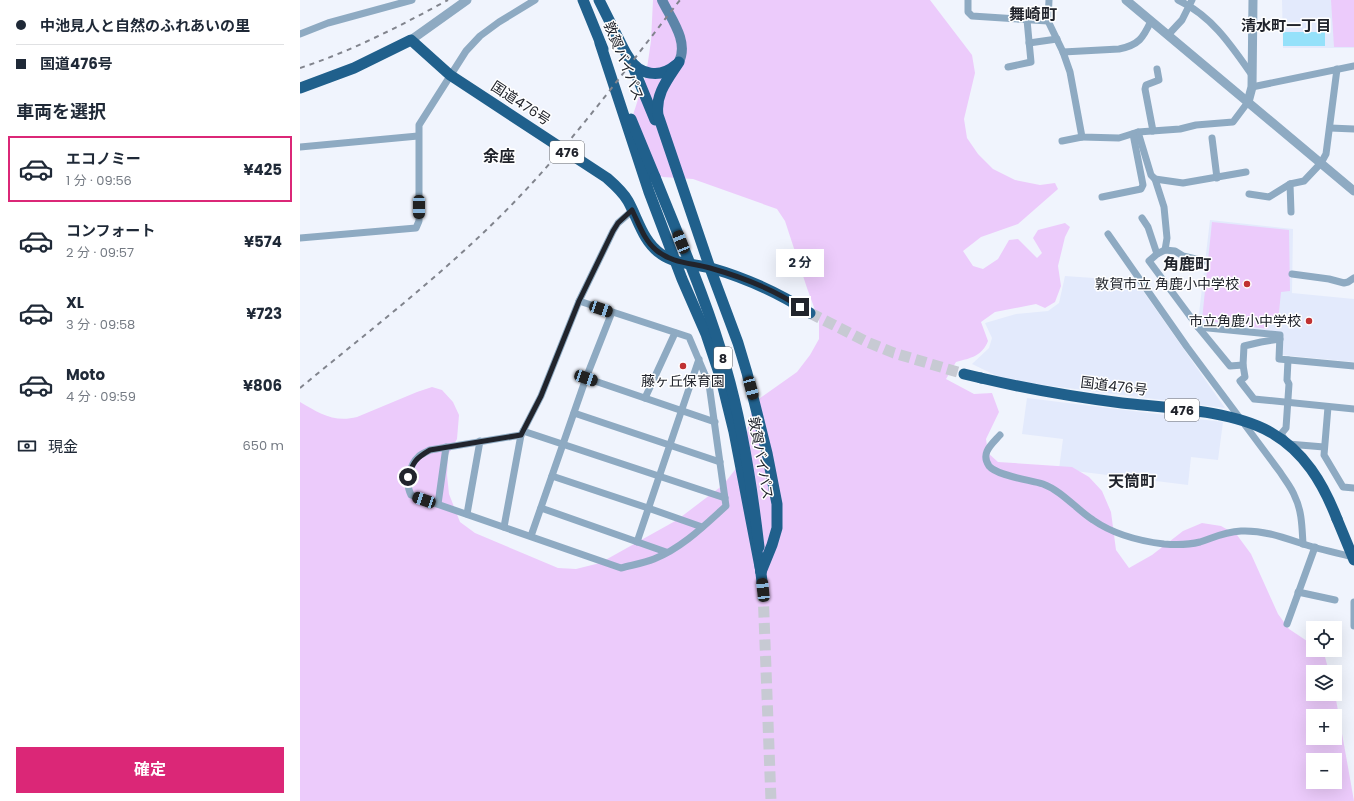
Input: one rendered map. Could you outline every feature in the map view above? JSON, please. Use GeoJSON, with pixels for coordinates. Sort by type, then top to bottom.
{"type":"FeatureCollection","features":[{"type":"Feature","properties":{"kind":"highway","name":"敦賀バイパス"},"geometry":{"type":"LineString","coordinates":[[583,0],[638,133]]}},
{"type":"Feature","properties":{"kind":"highway","name":"敦賀バイパス"},"geometry":{"type":"LineString","coordinates":[[590,0],[655,178],[691,267],[726,366],[742,432],[752,490],[757,547],[763,590]]}},
{"type":"Feature","properties":{"kind":"highway"},"geometry":{"type":"LineString","coordinates":[[599,0],[629,58],[676,170]]}},
{"type":"Feature","properties":{"kind":"highway","name":"国道476号"},"geometry":{"type":"LineString","coordinates":[[411,40],[450,75],[607,178],[622,193],[649,243],[661,254],[676,261],[710,268],[771,290],[810,313]]}},
{"type":"Feature","properties":{"kind":"highway"},"geometry":{"type":"LineString","coordinates":[[300,88],[354,68],[411,40]]}},
{"type":"Feature","properties":{"kind":"highway"},"geometry":{"type":"LineString","coordinates":[[600,44],[649,192],[714,356],[727,400],[757,547]]}},
{"type":"Feature","properties":{"kind":"highway"},"geometry":{"type":"LineString","coordinates":[[629,58],[642,71],[653,74],[666,72],[679,62]]}},
{"type":"Feature","properties":{"kind":"highway"},"geometry":{"type":"LineString","coordinates":[[679,62],[660,93],[657,108],[660,123],[676,170],[748,373],[758,416],[774,488],[778,518],[776,536],[761,572]]}},
{"type":"Feature","properties":{"kind":"highway","name":"国道476号"},"geometry":{"type":"LineString","coordinates":[[964,374],[1054,394],[1221,415],[1259,426],[1281,439],[1301,456],[1317,477],[1324,489],[1353,558]]}},
{"type":"Feature","properties":{"kind":"main road"},"geometry":{"type":"LineString","coordinates":[[662,0],[682,42],[682,56],[679,62]]}},
{"type":"Feature","properties":{"kind":"street"},"geometry":{"type":"LineString","coordinates":[[300,34],[328,23],[412,0]]}},
{"type":"Feature","properties":{"kind":"street"},"geometry":{"type":"LineString","coordinates":[[411,40],[467,0]]}},
{"type":"Feature","properties":{"kind":"street"},"geometry":{"type":"LineString","coordinates":[[300,238],[416,228],[419,221],[419,125],[466,51],[480,36],[499,22],[535,0]]}},
{"type":"Feature","properties":{"kind":"street"},"geometry":{"type":"LineString","coordinates":[[968,0],[968,12],[972,16],[1048,21]]}},
{"type":"Feature","properties":{"kind":"street"},"geometry":{"type":"LineString","coordinates":[[1049,0],[1048,21],[1063,52],[1070,72],[1082,138]]}},
{"type":"Feature","properties":{"kind":"street"},"geometry":{"type":"LineString","coordinates":[[1126,0],[1354,191]]}},
{"type":"Feature","properties":{"kind":"street"},"geometry":{"type":"LineString","coordinates":[[1178,0],[1191,3],[1225,36],[1252,75]]}},
{"type":"Feature","properties":{"kind":"street"},"geometry":{"type":"LineString","coordinates":[[1062,141],[1082,138],[1120,138],[1136,133],[1174,130],[1196,125],[1233,122],[1248,102],[1252,87],[1253,0]]}},
{"type":"Feature","properties":{"kind":"street"},"geometry":{"type":"LineString","coordinates":[[1168,35],[1182,20],[1191,3]]}},
{"type":"Feature","properties":{"kind":"street"},"geometry":{"type":"LineString","coordinates":[[1008,67],[1031,62],[1027,20]]}},
{"type":"Feature","properties":{"kind":"street"},"geometry":{"type":"LineString","coordinates":[[1063,52],[1119,49],[1128,47],[1143,37],[1151,21]]}},
{"type":"Feature","properties":{"kind":"street"},"geometry":{"type":"LineString","coordinates":[[1029,43],[1057,39]]}},
{"type":"Feature","properties":{"kind":"street"},"geometry":{"type":"LineString","coordinates":[[1252,87],[1354,66]]}},
{"type":"Feature","properties":{"kind":"street"},"geometry":{"type":"LineString","coordinates":[[1153,131],[1145,89],[1146,85],[1159,80],[1157,69]]}},
{"type":"Feature","properties":{"kind":"street"},"geometry":{"type":"LineString","coordinates":[[1249,194],[1269,197],[1290,184],[1304,181],[1321,163],[1326,154],[1337,69]]}},
{"type":"Feature","properties":{"kind":"street"},"geometry":{"type":"LineString","coordinates":[[1330,128],[1354,130]]}},
{"type":"Feature","properties":{"kind":"street"},"geometry":{"type":"LineString","coordinates":[[1136,133],[1164,207],[1167,238],[1165,250]]}},
{"type":"Feature","properties":{"kind":"street"},"geometry":{"type":"LineString","coordinates":[[1102,197],[1141,189],[1143,185],[1136,133]]}},
{"type":"Feature","properties":{"kind":"street"},"geometry":{"type":"LineString","coordinates":[[300,147],[418,136]]}},
{"type":"Feature","properties":{"kind":"street"},"geometry":{"type":"LineString","coordinates":[[1212,138],[1217,178]]}},
{"type":"Feature","properties":{"kind":"street"},"geometry":{"type":"LineString","coordinates":[[1155,180],[1184,183],[1246,172]]}},
{"type":"Feature","properties":{"kind":"street"},"geometry":{"type":"LineString","coordinates":[[1290,184],[1291,212]]}},
{"type":"Feature","properties":{"kind":"street"},"geometry":{"type":"LineString","coordinates":[[504,527],[522,433],[541,396],[579,301],[613,231],[618,223],[632,210]]}},
{"type":"Feature","properties":{"kind":"street"},"geometry":{"type":"LineString","coordinates":[[1142,218],[1148,227],[1157,254]]}},
{"type":"Feature","properties":{"kind":"street"},"geometry":{"type":"LineString","coordinates":[[1108,234],[1187,347],[1276,466],[1291,489],[1296,497],[1299,509],[1303,544]]}},
{"type":"Feature","properties":{"kind":"street"},"geometry":{"type":"LineString","coordinates":[[1205,261],[1183,256],[1175,251],[1165,250],[1157,254],[1150,261],[1198,327],[1230,366],[1243,366]]}},
{"type":"Feature","properties":{"kind":"street"},"geometry":{"type":"LineString","coordinates":[[1292,274],[1329,279],[1344,283],[1354,278]]}},
{"type":"Feature","properties":{"kind":"street"},"geometry":{"type":"LineString","coordinates":[[579,301],[689,337],[709,384],[715,422],[720,462],[725,498],[726,506],[676,547],[654,558],[622,568],[411,496],[408,491],[408,477],[413,464],[419,456],[430,450],[522,433],[563,444],[725,498]]}},
{"type":"Feature","properties":{"kind":"street"},"geometry":{"type":"LineString","coordinates":[[531,536],[586,378],[612,312]]}},
{"type":"Feature","properties":{"kind":"street"},"geometry":{"type":"LineString","coordinates":[[1198,327],[1280,336],[1279,359],[1354,366]]}},
{"type":"Feature","properties":{"kind":"street"},"geometry":{"type":"LineString","coordinates":[[645,398],[675,333]]}},
{"type":"Feature","properties":{"kind":"street"},"geometry":{"type":"LineString","coordinates":[[1280,339],[1244,346],[1243,366],[1245,377],[1240,381],[1254,399],[1354,409]]}},
{"type":"Feature","properties":{"kind":"street"},"geometry":{"type":"LineString","coordinates":[[637,542],[699,359]]}},
{"type":"Feature","properties":{"kind":"street"},"geometry":{"type":"LineString","coordinates":[[1288,360],[1286,380],[1289,384],[1286,428],[1281,434],[1288,444],[1324,447]]}},
{"type":"Feature","properties":{"kind":"street"},"geometry":{"type":"LineString","coordinates":[[586,378],[715,422]]}},
{"type":"Feature","properties":{"kind":"street"},"geometry":{"type":"LineString","coordinates":[[1328,406],[1324,455],[1343,487],[1354,488]]}},
{"type":"Feature","properties":{"kind":"street"},"geometry":{"type":"LineString","coordinates":[[574,413],[720,462]]}},
{"type":"Feature","properties":{"kind":"street"},"geometry":{"type":"LineString","coordinates":[[1000,435],[988,448],[986,454],[990,467],[997,472],[1044,484],[1093,520],[1124,535],[1163,544],[1180,545],[1199,542],[1223,533],[1242,531],[1271,533],[1353,558]]}},
{"type":"Feature","properties":{"kind":"street"},"geometry":{"type":"LineString","coordinates":[[467,514],[480,441]]}},
{"type":"Feature","properties":{"kind":"street"},"geometry":{"type":"LineString","coordinates":[[438,504],[446,447]]}},
{"type":"Feature","properties":{"kind":"street"},"geometry":{"type":"LineString","coordinates":[[552,476],[702,527]]}},
{"type":"Feature","properties":{"kind":"street"},"geometry":{"type":"LineString","coordinates":[[541,508],[666,552]]}},
{"type":"Feature","properties":{"kind":"street"},"geometry":{"type":"LineString","coordinates":[[1287,624],[1315,547]]}},
{"type":"Feature","properties":{"kind":"street"},"geometry":{"type":"LineString","coordinates":[[1298,592],[1336,600]]}},
{"type":"Feature","properties":{"kind":"street"},"geometry":{"type":"LineString","coordinates":[[1354,602],[1354,626]]}},
{"type":"Feature","properties":{"kind":"shaded area"},"geometry":{"type":"Polygon","coordinates":[[[653,0],[930,0],[972,55],[975,73],[964,119],[967,138],[978,154],[993,169],[1015,180],[1040,185],[1055,183],[1058,189],[1018,224],[981,237],[963,251],[973,266],[983,269],[998,259],[1009,240],[1018,239],[1037,258],[1042,253],[1033,238],[1038,230],[1065,223],[1070,227],[1065,237],[1058,266],[1061,286],[1055,302],[1045,308],[1036,304],[995,312],[981,322],[988,341],[986,346],[975,356],[956,362],[946,379],[974,394],[992,393],[999,412],[986,439],[988,453],[998,462],[1072,467],[1089,477],[1102,491],[1111,512],[1116,550],[1129,568],[1152,555],[1183,531],[1202,523],[1221,526],[1237,535],[1251,554],[1278,614],[1289,629],[1306,640],[1306,657],[1325,657],[1327,665],[1306,665],[1306,701],[1336,701],[1338,709],[1306,709],[1306,745],[1342,745],[1342,733],[1354,801],[300,801],[300,402],[327,416],[349,419],[432,387],[442,390],[453,402],[459,415],[457,439],[448,455],[447,475],[449,494],[460,522],[475,533],[558,568],[576,569],[600,563],[677,520],[723,485],[738,466],[746,440],[749,420],[756,401],[797,372],[810,355],[819,339],[819,321],[785,221],[777,209],[693,179],[663,177],[646,170],[631,121],[646,75],[651,41],[653,0]]]}},
{"type":"Feature","properties":{"kind":"shaded area"},"geometry":{"type":"Polygon","coordinates":[[[1282,0],[1354,0],[1354,48],[1283,48],[1282,0]]]}},
{"type":"Feature","properties":{"kind":"shaded area"},"geometry":{"type":"Polygon","coordinates":[[[1331,0],[1354,0],[1354,47],[1334,47],[1331,0]]]}},
{"type":"Feature","properties":{"kind":"shaded area","name":"敦賀市立 角鹿小中学校"},"geometry":{"type":"Polygon","coordinates":[[[1210,220],[1293,229],[1292,293],[1354,299],[1354,362],[1282,355],[1283,333],[1202,324],[1198,322],[1210,220]]]}},
{"type":"Feature","properties":{"kind":"shaded area"},"geometry":{"type":"Polygon","coordinates":[[[1212,222],[1289,230],[1290,291],[1281,292],[1278,322],[1269,321],[1268,329],[1202,320],[1212,222]]]}},
{"type":"Feature","properties":{"kind":"shaded area"},"geometry":{"type":"Polygon","coordinates":[[[1065,276],[1136,281],[1225,408],[1020,382],[997,376],[972,364],[989,348],[992,338],[985,323],[1016,314],[1048,311],[1059,303],[1065,276]]]}},
{"type":"Feature","properties":{"kind":"shaded area"},"geometry":{"type":"Polygon","coordinates":[[[1027,398],[1223,422],[1218,460],[1191,457],[1188,485],[1059,469],[1063,439],[1022,434],[1027,398]]]}},
{"type":"Feature","properties":{"kind":"water"},"geometry":{"type":"Polygon","coordinates":[[[1283,32],[1325,32],[1325,46],[1283,46],[1283,32]]]}},
{"type":"Feature","properties":{"kind":"tunnel"},"geometry":{"type":"LineString","coordinates":[[810,313],[867,342],[894,353],[964,374]]}},
{"type":"Feature","properties":{"kind":"tunnel"},"geometry":{"type":"LineString","coordinates":[[763,590],[771,801]]}},
{"type":"Feature","properties":{"kind":"railway"},"geometry":{"type":"LineString","coordinates":[[300,68],[357,46],[448,0]]}},
{"type":"Feature","properties":{"kind":"railway"},"geometry":{"type":"LineString","coordinates":[[300,388],[441,271],[521,195],[583,124],[680,0]]}},
{"type":"Feature","properties":{"kind":"place","name":"敦賀市立 角鹿小中学校"},"geometry":{"type":"Point","coordinates":[1247,284]}},
{"type":"Feature","properties":{"kind":"place","name":"市立角鹿小中学校"},"geometry":{"type":"Point","coordinates":[1309,321]}},
{"type":"Feature","properties":{"kind":"place","name":"藤ヶ丘保育園"},"geometry":{"type":"Point","coordinates":[683,366]}},
{"type":"Feature","properties":{"kind":"district","name":"舞崎町"},"geometry":{"type":"Point","coordinates":[1033,14]}},
{"type":"Feature","properties":{"kind":"district","name":"清水町一丁目"},"geometry":{"type":"Point","coordinates":[1286,26]}},
{"type":"Feature","properties":{"kind":"district","name":"余座"},"geometry":{"type":"Point","coordinates":[499,156]}},
{"type":"Feature","properties":{"kind":"district","name":"角鹿町"},"geometry":{"type":"Point","coordinates":[1187,264]}},
{"type":"Feature","properties":{"kind":"district","name":"天筒町"},"geometry":{"type":"Point","coordinates":[1132,481]}},
{"type":"Feature","properties":{"kind":"route"},"geometry":{"type":"LineString","coordinates":[[408,477],[413,464],[419,456],[430,450],[521,435],[541,396],[579,301],[613,231],[618,223],[632,210],[649,243],[661,254],[676,261],[730,274],[771,290],[800,307]]}}]}
